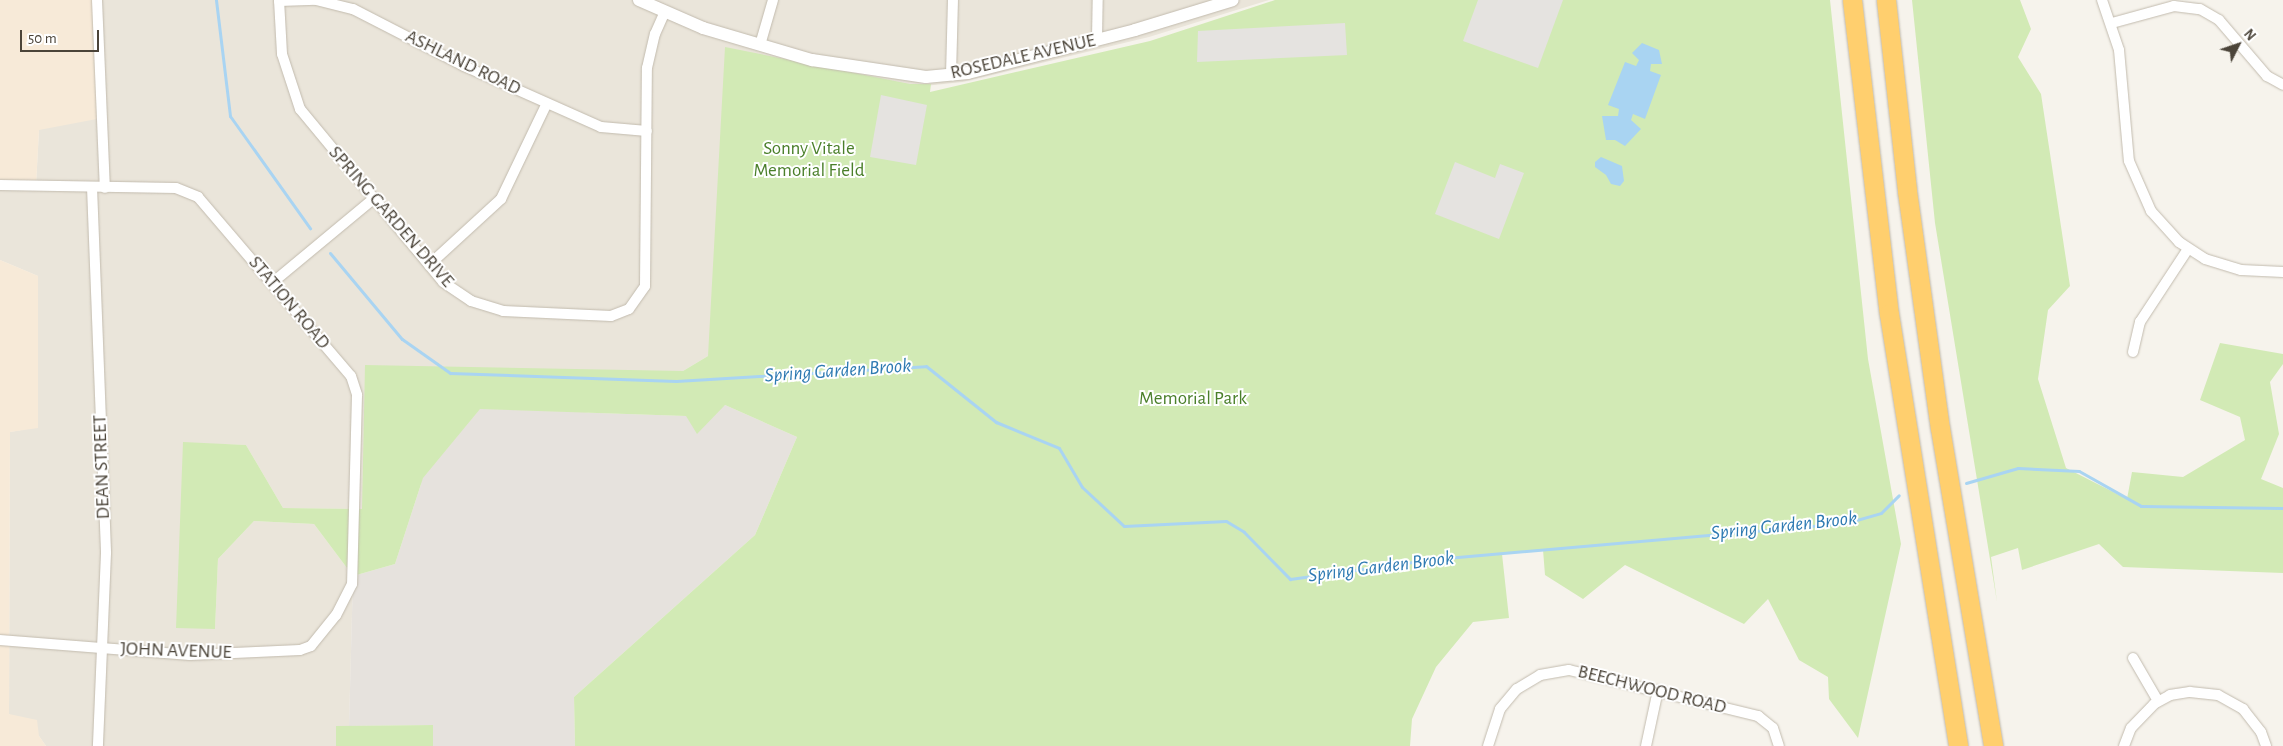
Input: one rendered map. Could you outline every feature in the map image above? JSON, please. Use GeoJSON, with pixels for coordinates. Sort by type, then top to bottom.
{"type":"FeatureCollection","features":[{"type":"Feature","properties":{"kind":"highway"},"geometry":{"type":"LineString","coordinates":[[1852,0],[1889,314],[1958,746]]}},
{"type":"Feature","properties":{"kind":"highway"},"geometry":{"type":"LineString","coordinates":[[1886,0],[1907,191],[1940,428],[1993,746]]}},
{"type":"Feature","properties":{"kind":"street"},"geometry":{"type":"LineString","coordinates":[[97,0],[105,188]]}},
{"type":"Feature","properties":{"kind":"street","name":"SPRING GARDEN DRIVE"},"geometry":{"type":"LineString","coordinates":[[279,0],[282,54],[291,89],[312,125],[429,265],[456,293],[479,304],[503,311],[611,316],[629,309],[641,295],[646,278],[648,68],[655,34],[665,12]]}},
{"type":"Feature","properties":{"kind":"street","name":"ASHLAND ROAD"},"geometry":{"type":"LineString","coordinates":[[279,0],[316,0],[353,9],[464,66],[601,127],[647,131]]}},
{"type":"Feature","properties":{"kind":"street","name":"ROSEDALE AVENUE"},"geometry":{"type":"LineString","coordinates":[[639,0],[703,28],[760,45],[836,65],[901,76],[951,76],[1097,39],[1233,0]]}},
{"type":"Feature","properties":{"kind":"street"},"geometry":{"type":"LineString","coordinates":[[760,45],[773,0]]}},
{"type":"Feature","properties":{"kind":"street"},"geometry":{"type":"LineString","coordinates":[[951,76],[953,0]]}},
{"type":"Feature","properties":{"kind":"street"},"geometry":{"type":"LineString","coordinates":[[1097,39],[1098,0]]}},
{"type":"Feature","properties":{"kind":"street"},"geometry":{"type":"LineString","coordinates":[[2102,0],[2112,23],[2123,76],[2125,142],[2134,179],[2151,211],[2188,249],[2223,266],[2241,270],[2283,272]]}},
{"type":"Feature","properties":{"kind":"street"},"geometry":{"type":"LineString","coordinates":[[2112,23],[2174,6],[2200,9],[2219,20],[2266,76],[2283,85]]}},
{"type":"Feature","properties":{"kind":"street"},"geometry":{"type":"LineString","coordinates":[[429,265],[502,199],[547,104]]}},
{"type":"Feature","properties":{"kind":"street","name":"STATION ROAD"},"geometry":{"type":"LineString","coordinates":[[0,185],[176,188],[198,197],[272,283],[355,385],[354,572],[347,597],[336,615]]}},
{"type":"Feature","properties":{"kind":"street","name":"DEAN STREET"},"geometry":{"type":"LineString","coordinates":[[92,188],[106,553],[98,746]]}},
{"type":"Feature","properties":{"kind":"street"},"geometry":{"type":"LineString","coordinates":[[272,283],[373,199]]}},
{"type":"Feature","properties":{"kind":"street"},"geometry":{"type":"LineString","coordinates":[[2134,352],[2140,322],[2188,249]]}},
{"type":"Feature","properties":{"kind":"street","name":"JOHN AVENUE"},"geometry":{"type":"LineString","coordinates":[[0,640],[190,655],[300,650],[319,640],[336,615]]}},
{"type":"Feature","properties":{"kind":"street"},"geometry":{"type":"LineString","coordinates":[[2133,658],[2158,701]]}},
{"type":"Feature","properties":{"kind":"street","name":"BEECHWOOD ROAD"},"geometry":{"type":"LineString","coordinates":[[1488,746],[1494,722],[1504,704],[1517,689],[1540,676],[1568,670],[1583,671],[1758,716],[1773,728],[1779,746]]}},
{"type":"Feature","properties":{"kind":"street"},"geometry":{"type":"LineString","coordinates":[[1646,746],[1658,690]]}},
{"type":"Feature","properties":{"kind":"street"},"geometry":{"type":"LineString","coordinates":[[2124,746],[2140,716],[2158,701],[2190,692],[2218,695],[2232,701],[2252,718],[2266,746]]}},
{"type":"Feature","properties":{"kind":"shaded area"},"geometry":{"type":"Polygon","coordinates":[[[0,0],[97,0],[102,118],[39,130],[36,186],[0,185],[0,0]]]}},
{"type":"Feature","properties":{"kind":"shaded area"},"geometry":{"type":"Polygon","coordinates":[[[97,0],[1269,0],[1149,37],[962,82],[924,86],[708,356],[683,371],[362,509],[283,508],[246,445],[183,443],[215,629],[218,559],[254,521],[314,524],[353,576],[349,726],[336,727],[336,746],[46,746],[39,736],[9,714],[10,432],[38,427],[38,276],[0,260],[0,185],[36,185],[39,130],[97,0]]]}},
{"type":"Feature","properties":{"kind":"shaded area"},"geometry":{"type":"Polygon","coordinates":[[[1478,0],[1563,0],[1538,68],[1463,41],[1478,0]]]}},
{"type":"Feature","properties":{"kind":"shaded area"},"geometry":{"type":"Polygon","coordinates":[[[1345,23],[1347,55],[1197,62],[1198,31],[1345,23]]]}},
{"type":"Feature","properties":{"kind":"shaded area"},"geometry":{"type":"Polygon","coordinates":[[[881,95],[927,105],[916,165],[870,157],[881,95]]]}},
{"type":"Feature","properties":{"kind":"shaded area"},"geometry":{"type":"Polygon","coordinates":[[[1455,162],[1495,178],[1500,164],[1524,173],[1499,239],[1435,214],[1455,162]]]}},
{"type":"Feature","properties":{"kind":"shaded area"},"geometry":{"type":"Polygon","coordinates":[[[0,260],[38,276],[38,428],[10,432],[9,714],[37,720],[39,736],[46,746],[0,746],[0,260]]]}},
{"type":"Feature","properties":{"kind":"shaded area"},"geometry":{"type":"Polygon","coordinates":[[[725,405],[797,437],[755,535],[574,697],[575,746],[433,746],[432,725],[349,726],[353,576],[395,564],[423,478],[480,409],[687,416],[725,405]]]}},
{"type":"Feature","properties":{"kind":"green space","name":"Memorial Park"},"geometry":{"type":"Polygon","coordinates":[[[1275,0],[1830,0],[1868,359],[1901,544],[1858,738],[1829,699],[1828,677],[1799,660],[1768,599],[1744,624],[1625,565],[1583,599],[1545,575],[1543,550],[1502,554],[1509,618],[1473,622],[1436,667],[1412,719],[1410,746],[575,746],[574,697],[755,535],[797,437],[725,405],[697,434],[686,416],[480,409],[423,478],[395,564],[353,576],[314,524],[254,521],[218,559],[215,629],[176,628],[183,442],[246,445],[283,508],[362,509],[365,365],[683,371],[708,356],[725,47],[910,84],[931,84],[930,92],[1150,41],[1275,0]]]}},
{"type":"Feature","properties":{"kind":"green space"},"geometry":{"type":"Polygon","coordinates":[[[1912,0],[2020,0],[2031,29],[2018,57],[2041,94],[2070,286],[2048,310],[2038,379],[2066,468],[2127,499],[2132,472],[2183,477],[2245,440],[2240,417],[2200,400],[2220,343],[2283,354],[2283,364],[2270,382],[2279,434],[2261,479],[2283,488],[2283,573],[2123,567],[2099,544],[2022,570],[2018,548],[1991,557],[1997,602],[1935,223],[1912,0]]]}},
{"type":"Feature","properties":{"kind":"green space"},"geometry":{"type":"Polygon","coordinates":[[[433,725],[433,746],[336,746],[336,726],[433,725]]]}},
{"type":"Feature","properties":{"kind":"water"},"geometry":{"type":"Polygon","coordinates":[[[1642,43],[1659,50],[1662,64],[1651,64],[1650,71],[1661,75],[1645,119],[1633,114],[1631,120],[1641,129],[1625,146],[1615,140],[1606,140],[1602,116],[1618,116],[1619,109],[1608,105],[1625,62],[1636,66],[1639,60],[1632,53],[1642,43]]]}},
{"type":"Feature","properties":{"kind":"water"},"geometry":{"type":"Polygon","coordinates":[[[1601,157],[1622,166],[1624,181],[1620,186],[1611,184],[1606,175],[1595,167],[1595,162],[1601,157]]]}},
{"type":"Feature","properties":{"kind":"waterway","name":"Spring Garden Brook"},"geometry":{"type":"LineString","coordinates":[[216,0],[230,116],[310,228]]}},
{"type":"Feature","properties":{"kind":"waterway","name":"Spring Garden Brook"},"geometry":{"type":"LineString","coordinates":[[330,253],[402,339],[450,373],[676,381],[926,366],[996,422],[1059,448],[1082,487],[1124,526],[1226,521],[1244,532],[1290,579],[1435,559],[1846,523],[1881,513],[1899,495]]}},
{"type":"Feature","properties":{"kind":"waterway","name":"Spring Garden Brook"},"geometry":{"type":"LineString","coordinates":[[1966,483],[2018,468],[2079,471],[2141,506],[2283,508]]}},
{"type":"Feature","properties":{"kind":"park label","name":"Sonny Vitale Memorial Field"},"geometry":{"type":"Point","coordinates":[809,160]}}]}
